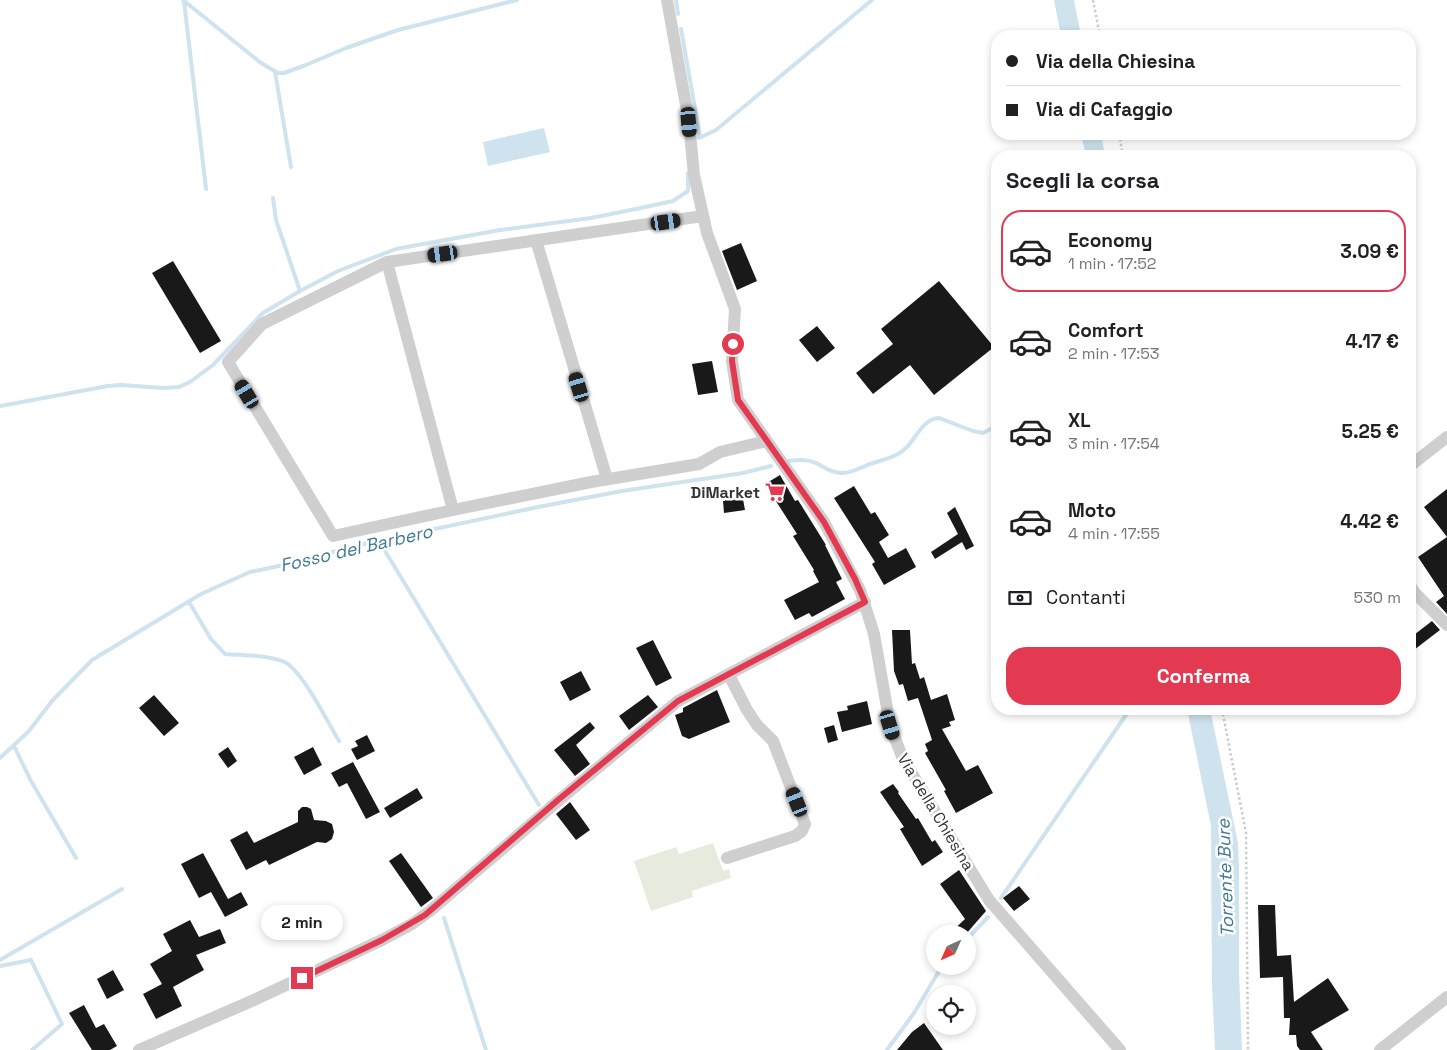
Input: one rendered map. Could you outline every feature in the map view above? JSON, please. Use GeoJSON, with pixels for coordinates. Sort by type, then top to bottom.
{"type":"FeatureCollection","features":[{"type":"Feature","properties":{"kind":"street","name":"Via della Chiesina"},"geometry":{"type":"LineString","coordinates":[[667,0],[689,122],[694,175],[703,216],[707,233],[735,309],[732,361],[738,400],[824,522],[855,579],[865,602],[874,634],[890,725],[903,759],[988,900],[1120,1050]]}},
{"type":"Feature","properties":{"kind":"street"},"geometry":{"type":"LineString","coordinates":[[703,216],[387,262],[262,324],[228,362],[333,536],[607,479],[699,464],[720,452],[767,441]]}},
{"type":"Feature","properties":{"kind":"street"},"geometry":{"type":"LineString","coordinates":[[536,240],[607,479]]}},
{"type":"Feature","properties":{"kind":"street"},"geometry":{"type":"LineString","coordinates":[[387,262],[453,510]]}},
{"type":"Feature","properties":{"kind":"street"},"geometry":{"type":"LineString","coordinates":[[1416,461],[1447,437]]}},
{"type":"Feature","properties":{"kind":"street"},"geometry":{"type":"LineString","coordinates":[[1416,594],[1447,625]]}},
{"type":"Feature","properties":{"kind":"street"},"geometry":{"type":"LineString","coordinates":[[139,1050],[263,996],[382,940],[418,920],[674,704],[865,602]]}},
{"type":"Feature","properties":{"kind":"street"},"geometry":{"type":"LineString","coordinates":[[727,858],[795,836],[802,831],[805,824],[773,741],[757,725],[747,710],[729,675]]}},
{"type":"Feature","properties":{"kind":"street"},"geometry":{"type":"LineString","coordinates":[[1380,1050],[1447,997]]}},
{"type":"Feature","properties":{"kind":"path"},"geometry":{"type":"LineString","coordinates":[[1093,0],[1099,30]]}},
{"type":"Feature","properties":{"kind":"path"},"geometry":{"type":"LineString","coordinates":[[1223,715],[1246,833],[1248,1050]]}},
{"type":"Feature","properties":{"kind":"shaded area"},"geometry":{"type":"Polygon","coordinates":[[[713,843],[723,871],[729,869],[731,878],[692,891],[693,897],[651,911],[634,861],[676,847],[679,854],[713,843]]]}},
{"type":"Feature","properties":{"kind":"water"},"geometry":{"type":"Polygon","coordinates":[[[1054,0],[1074,0],[1080,30],[1060,30],[1054,0]]]}},
{"type":"Feature","properties":{"kind":"water"},"geometry":{"type":"Polygon","coordinates":[[[544,128],[550,152],[488,166],[483,142],[544,128]]]}},
{"type":"Feature","properties":{"kind":"water"},"geometry":{"type":"Polygon","coordinates":[[[1082,140],[1102,140],[1104,150],[1085,150],[1082,140]]]}},
{"type":"Feature","properties":{"kind":"water","name":"Torrente Bure"},"geometry":{"type":"Polygon","coordinates":[[[1188,715],[1211,715],[1238,843],[1242,1050],[1215,1050],[1212,986],[1211,826],[1188,715]]]}},
{"type":"Feature","properties":{"kind":"building"},"geometry":{"type":"Polygon","coordinates":[[[741,243],[757,281],[737,290],[722,251],[741,243]]]}},
{"type":"Feature","properties":{"kind":"building"},"geometry":{"type":"Polygon","coordinates":[[[173,261],[221,341],[200,353],[152,273],[173,261]]]}},
{"type":"Feature","properties":{"kind":"building"},"geometry":{"type":"Polygon","coordinates":[[[939,281],[991,343],[991,349],[934,395],[910,365],[873,394],[856,373],[893,344],[881,329],[939,281]]]}},
{"type":"Feature","properties":{"kind":"building"},"geometry":{"type":"Polygon","coordinates":[[[817,326],[835,348],[817,362],[799,340],[817,326]]]}},
{"type":"Feature","properties":{"kind":"building"},"geometry":{"type":"Polygon","coordinates":[[[712,361],[718,392],[698,395],[692,364],[712,361]]]}},
{"type":"Feature","properties":{"kind":"building"},"geometry":{"type":"Polygon","coordinates":[[[780,475],[795,501],[798,500],[826,545],[842,579],[836,582],[845,599],[812,617],[809,613],[795,620],[784,600],[819,582],[814,570],[793,536],[797,534],[765,484],[780,475]]]}},
{"type":"Feature","properties":{"kind":"building"},"geometry":{"type":"Polygon","coordinates":[[[854,486],[871,514],[875,512],[889,535],[879,542],[888,558],[906,548],[916,567],[884,585],[872,564],[875,562],[834,498],[854,486]]]}},
{"type":"Feature","properties":{"kind":"building"},"geometry":{"type":"Polygon","coordinates":[[[1447,489],[1447,537],[1424,507],[1447,489]]]}},
{"type":"Feature","properties":{"kind":"building"},"geometry":{"type":"Polygon","coordinates":[[[738,492],[738,499],[743,499],[745,510],[724,513],[724,494],[738,492]]]}},
{"type":"Feature","properties":{"kind":"building"},"geometry":{"type":"Polygon","coordinates":[[[955,507],[974,546],[966,550],[962,542],[935,559],[931,552],[958,534],[947,513],[955,507]]]}},
{"type":"Feature","properties":{"kind":"building"},"geometry":{"type":"Polygon","coordinates":[[[1447,537],[1447,614],[1436,602],[1444,596],[1418,557],[1447,537]]]}},
{"type":"Feature","properties":{"kind":"building"},"geometry":{"type":"Polygon","coordinates":[[[1432,621],[1440,630],[1416,648],[1416,633],[1432,621]]]}},
{"type":"Feature","properties":{"kind":"building"},"geometry":{"type":"Polygon","coordinates":[[[892,630],[910,630],[912,664],[915,663],[920,679],[924,677],[931,700],[947,694],[955,720],[949,722],[951,726],[942,729],[966,771],[978,765],[993,793],[956,813],[944,791],[946,790],[925,753],[928,751],[925,744],[932,740],[918,698],[908,701],[903,684],[899,685],[894,671],[892,630]]]}},
{"type":"Feature","properties":{"kind":"building"},"geometry":{"type":"Polygon","coordinates":[[[653,640],[672,678],[656,686],[636,648],[653,640]]]}},
{"type":"Feature","properties":{"kind":"building"},"geometry":{"type":"Polygon","coordinates":[[[581,671],[591,690],[570,701],[560,682],[581,671]]]}},
{"type":"Feature","properties":{"kind":"building"},"geometry":{"type":"Polygon","coordinates":[[[717,690],[730,722],[689,739],[682,736],[675,715],[683,712],[683,708],[717,690]]]}},
{"type":"Feature","properties":{"kind":"building"},"geometry":{"type":"Polygon","coordinates":[[[154,695],[179,723],[164,736],[139,708],[154,695]]]}},
{"type":"Feature","properties":{"kind":"building"},"geometry":{"type":"Polygon","coordinates":[[[648,695],[658,707],[629,730],[619,716],[648,695]]]}},
{"type":"Feature","properties":{"kind":"building"},"geometry":{"type":"Polygon","coordinates":[[[867,701],[872,724],[842,732],[837,712],[848,710],[847,706],[867,701]]]}},
{"type":"Feature","properties":{"kind":"building"},"geometry":{"type":"Polygon","coordinates":[[[590,722],[595,728],[576,745],[590,764],[575,776],[554,750],[590,722]]]}},
{"type":"Feature","properties":{"kind":"building"},"geometry":{"type":"Polygon","coordinates":[[[834,725],[838,740],[828,743],[824,728],[834,725]]]}},
{"type":"Feature","properties":{"kind":"building"},"geometry":{"type":"Polygon","coordinates":[[[367,735],[375,751],[357,760],[351,749],[358,746],[355,741],[367,735]]]}},
{"type":"Feature","properties":{"kind":"building"},"geometry":{"type":"Polygon","coordinates":[[[228,747],[237,761],[228,768],[218,754],[228,747]]]}},
{"type":"Feature","properties":{"kind":"building"},"geometry":{"type":"Polygon","coordinates":[[[313,747],[322,765],[304,775],[294,757],[313,747]]]}},
{"type":"Feature","properties":{"kind":"building"},"geometry":{"type":"Polygon","coordinates":[[[353,762],[380,812],[366,819],[347,783],[339,787],[331,773],[353,762]]]}},
{"type":"Feature","properties":{"kind":"building"},"geometry":{"type":"Polygon","coordinates":[[[893,784],[916,819],[918,818],[932,842],[935,840],[943,852],[922,866],[900,829],[904,827],[880,792],[893,784]]]}},
{"type":"Feature","properties":{"kind":"building"},"geometry":{"type":"Polygon","coordinates":[[[417,788],[423,798],[390,818],[384,808],[417,788]]]}},
{"type":"Feature","properties":{"kind":"building"},"geometry":{"type":"Polygon","coordinates":[[[570,802],[590,830],[576,840],[556,814],[570,802]]]}},
{"type":"Feature","properties":{"kind":"building"},"geometry":{"type":"Polygon","coordinates":[[[302,807],[311,809],[314,820],[326,821],[332,824],[334,832],[332,839],[326,843],[317,842],[269,865],[266,860],[246,870],[230,840],[247,831],[254,843],[298,822],[298,811],[302,807]]]}},
{"type":"Feature","properties":{"kind":"building"},"geometry":{"type":"Polygon","coordinates":[[[203,853],[228,899],[241,892],[248,905],[225,917],[211,892],[199,898],[181,864],[203,853]]]}},
{"type":"Feature","properties":{"kind":"building"},"geometry":{"type":"Polygon","coordinates":[[[401,853],[433,898],[421,907],[389,861],[401,853]]]}},
{"type":"Feature","properties":{"kind":"building"},"geometry":{"type":"Polygon","coordinates":[[[959,870],[986,911],[974,925],[959,925],[965,919],[940,884],[959,870]]]}},
{"type":"Feature","properties":{"kind":"building"},"geometry":{"type":"Polygon","coordinates":[[[1019,886],[1030,899],[1014,911],[1003,898],[1019,886]]]}},
{"type":"Feature","properties":{"kind":"building"},"geometry":{"type":"Polygon","coordinates":[[[1258,905],[1275,905],[1277,956],[1291,955],[1294,1002],[1328,978],[1349,1010],[1311,1032],[1323,1050],[1300,1050],[1297,1046],[1296,1035],[1289,1035],[1290,1018],[1284,1018],[1283,977],[1260,978],[1258,905]]]}},
{"type":"Feature","properties":{"kind":"building"},"geometry":{"type":"Polygon","coordinates":[[[190,920],[199,937],[220,929],[226,943],[196,955],[204,970],[173,987],[182,1006],[156,1019],[143,994],[162,984],[150,964],[172,951],[163,934],[190,920]]]}},
{"type":"Feature","properties":{"kind":"building"},"geometry":{"type":"Polygon","coordinates":[[[113,970],[124,990],[107,999],[97,979],[113,970]]]}},
{"type":"Feature","properties":{"kind":"building"},"geometry":{"type":"Polygon","coordinates":[[[84,1005],[96,1028],[104,1024],[117,1046],[110,1050],[92,1050],[69,1013],[84,1005]]]}},
{"type":"Feature","properties":{"kind":"building"},"geometry":{"type":"Polygon","coordinates":[[[924,1023],[926,1026],[926,1035],[932,1035],[943,1050],[897,1050],[912,1032],[924,1023]]]}},
{"type":"Feature","properties":{"kind":"waterway"},"geometry":{"type":"LineString","coordinates":[[183,0],[261,63],[278,73],[284,73],[346,48],[398,30],[517,0]]}},
{"type":"Feature","properties":{"kind":"waterway"},"geometry":{"type":"LineString","coordinates":[[676,0],[678,14]]}},
{"type":"Feature","properties":{"kind":"waterway"},"geometry":{"type":"LineString","coordinates":[[699,138],[716,130],[872,0]]}},
{"type":"Feature","properties":{"kind":"waterway"},"geometry":{"type":"LineString","coordinates":[[184,1],[206,189]]}},
{"type":"Feature","properties":{"kind":"waterway"},"geometry":{"type":"LineString","coordinates":[[681,29],[700,137]]}},
{"type":"Feature","properties":{"kind":"waterway"},"geometry":{"type":"LineString","coordinates":[[275,72],[291,167]]}},
{"type":"Feature","properties":{"kind":"waterway"},"geometry":{"type":"LineString","coordinates":[[0,406],[108,386],[179,387],[190,382],[213,365],[263,313],[338,271],[396,249],[500,230],[591,218],[673,201],[688,191],[688,173]]}},
{"type":"Feature","properties":{"kind":"waterway"},"geometry":{"type":"LineString","coordinates":[[273,198],[276,220],[300,291]]}},
{"type":"Feature","properties":{"kind":"waterway","name":"Fosso del Barbero"},"geometry":{"type":"LineString","coordinates":[[789,461],[809,461],[834,472],[848,472],[896,455],[908,446],[926,423],[932,420],[939,418],[983,433],[991,429]]}},
{"type":"Feature","properties":{"kind":"waterway","name":"Fosso del Barbero"},"geometry":{"type":"LineString","coordinates":[[0,758],[29,731],[52,701],[92,660],[201,594],[250,572],[364,544],[538,507],[622,491],[743,473],[771,466]]}},
{"type":"Feature","properties":{"kind":"waterway"},"geometry":{"type":"LineString","coordinates":[[379,541],[539,805]]}},
{"type":"Feature","properties":{"kind":"waterway"},"geometry":{"type":"LineString","coordinates":[[189,602],[211,639],[225,654],[267,657],[288,664],[309,689],[339,741]]}},
{"type":"Feature","properties":{"kind":"waterway"},"geometry":{"type":"LineString","coordinates":[[1001,898],[1126,715]]}},
{"type":"Feature","properties":{"kind":"waterway"},"geometry":{"type":"LineString","coordinates":[[14,746],[31,781],[76,858]]}},
{"type":"Feature","properties":{"kind":"waterway"},"geometry":{"type":"LineString","coordinates":[[0,960],[122,889]]}},
{"type":"Feature","properties":{"kind":"waterway"},"geometry":{"type":"LineString","coordinates":[[976,930],[988,917]]}},
{"type":"Feature","properties":{"kind":"waterway"},"geometry":{"type":"LineString","coordinates":[[444,918],[486,1050]]}},
{"type":"Feature","properties":{"kind":"waterway"},"geometry":{"type":"LineString","coordinates":[[0,966],[31,960],[62,1024],[32,1050]]}},
{"type":"Feature","properties":{"kind":"waterway"},"geometry":{"type":"LineString","coordinates":[[887,1050],[914,1013],[937,975]]}},
{"type":"Feature","properties":{"kind":"place","name":"DiMarket"},"geometry":{"type":"Point","coordinates":[775,492]}},
{"type":"Feature","properties":{"kind":"route"},"geometry":{"type":"LineString","coordinates":[[302,978],[382,940],[425,915],[558,800],[678,701],[865,602],[855,579],[824,522],[738,400],[732,361],[733,344]]}}]}
